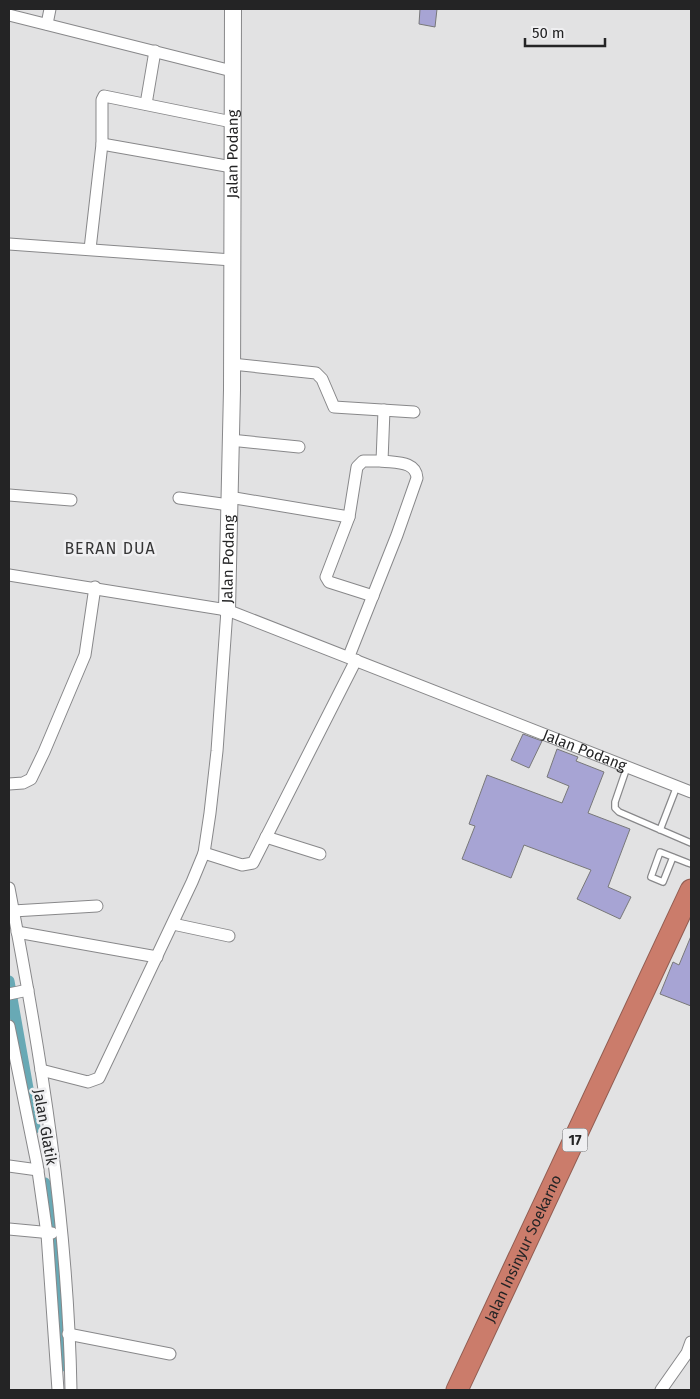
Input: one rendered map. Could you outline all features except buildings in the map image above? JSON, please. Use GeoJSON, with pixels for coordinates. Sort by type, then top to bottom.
{"type":"FeatureCollection","features":[{"type":"Feature","properties":{"kind":"highway","name":"Jalan Insinyur Soekarno"},"geometry":{"type":"LineString","coordinates":[[457,1390],[691,890]]}},
{"type":"Feature","properties":{"kind":"street"},"geometry":{"type":"LineString","coordinates":[[47,24],[50,9]]}},
{"type":"Feature","properties":{"kind":"street","name":"Jalan Podang"},"geometry":{"type":"LineString","coordinates":[[233,9],[232,364],[227,610],[691,792]]}},
{"type":"Feature","properties":{"kind":"street"},"geometry":{"type":"LineString","coordinates":[[9,15],[232,71]]}},
{"type":"Feature","properties":{"kind":"street"},"geometry":{"type":"LineString","coordinates":[[146,104],[155,51]]}},
{"type":"Feature","properties":{"kind":"street"},"geometry":{"type":"LineString","coordinates":[[90,249],[102,144],[102,100],[104,96],[232,122]]}},
{"type":"Feature","properties":{"kind":"street"},"geometry":{"type":"LineString","coordinates":[[102,144],[232,166]]}},
{"type":"Feature","properties":{"kind":"street"},"geometry":{"type":"LineString","coordinates":[[9,244],[232,260]]}},
{"type":"Feature","properties":{"kind":"street"},"geometry":{"type":"LineString","coordinates":[[232,364],[316,373],[322,379],[334,407],[414,412]]}},
{"type":"Feature","properties":{"kind":"street"},"geometry":{"type":"LineString","coordinates":[[382,461],[384,410]]}},
{"type":"Feature","properties":{"kind":"street"},"geometry":{"type":"LineString","coordinates":[[230,440],[299,447]]}},
{"type":"Feature","properties":{"kind":"street"},"geometry":{"type":"LineString","coordinates":[[204,853],[246,866],[253,862],[353,658],[417,478],[416,471],[412,466],[382,461],[363,461],[357,466],[349,517],[326,577],[329,582],[374,596]]}},
{"type":"Feature","properties":{"kind":"street"},"geometry":{"type":"LineString","coordinates":[[9,495],[70,500]]}},
{"type":"Feature","properties":{"kind":"street"},"geometry":{"type":"LineString","coordinates":[[179,498],[229,501],[349,517]]}},
{"type":"Feature","properties":{"kind":"street"},"geometry":{"type":"LineString","coordinates":[[9,575],[227,610],[217,751],[204,853],[173,924],[99,1078],[88,1082],[41,1070]]}},
{"type":"Feature","properties":{"kind":"street"},"geometry":{"type":"LineString","coordinates":[[9,784],[23,783],[31,779],[44,752],[85,655],[95,588]]}},
{"type":"Feature","properties":{"kind":"street"},"geometry":{"type":"LineString","coordinates":[[266,837],[320,854]]}},
{"type":"Feature","properties":{"kind":"street"},"geometry":{"type":"LineString","coordinates":[[9,888],[17,932],[18,992],[41,1070],[32,1087],[68,1334],[71,1390]]}},
{"type":"Feature","properties":{"kind":"street"},"geometry":{"type":"LineString","coordinates":[[13,912],[97,906]]}},
{"type":"Feature","properties":{"kind":"street"},"geometry":{"type":"LineString","coordinates":[[173,924],[229,936]]}},
{"type":"Feature","properties":{"kind":"street"},"geometry":{"type":"LineString","coordinates":[[17,932],[157,957]]}},
{"type":"Feature","properties":{"kind":"street","name":"Jalan Glatik"},"geometry":{"type":"LineString","coordinates":[[9,1026],[32,1087],[54,1233]]}},
{"type":"Feature","properties":{"kind":"street"},"geometry":{"type":"LineString","coordinates":[[9,1166],[44,1165]]}},
{"type":"Feature","properties":{"kind":"street"},"geometry":{"type":"LineString","coordinates":[[9,1229],[54,1233]]}},
{"type":"Feature","properties":{"kind":"street"},"geometry":{"type":"LineString","coordinates":[[54,1233],[58,1390]]}},
{"type":"Feature","properties":{"kind":"street"},"geometry":{"type":"LineString","coordinates":[[68,1334],[170,1354]]}},
{"type":"Feature","properties":{"kind":"street"},"geometry":{"type":"LineString","coordinates":[[661,1390],[687,1353],[691,1342]]}},
{"type":"Feature","properties":{"kind":"lane"},"geometry":{"type":"LineString","coordinates":[[628,767],[615,802],[615,808],[619,812],[691,843]]}},
{"type":"Feature","properties":{"kind":"lane"},"geometry":{"type":"LineString","coordinates":[[660,830],[677,786]]}},
{"type":"Feature","properties":{"kind":"lane"},"geometry":{"type":"LineString","coordinates":[[673,857],[663,882],[650,877],[660,852],[673,857],[691,864]]}},
{"type":"Feature","properties":{"kind":"waterway"},"geometry":{"type":"LineString","coordinates":[[9,981],[35,1128]]}},
{"type":"Feature","properties":{"kind":"waterway"},"geometry":{"type":"LineString","coordinates":[[45,1183],[57,1288],[62,1366]]}},
{"type":"Feature","properties":{"kind":"district","name":"BERAN DUA"},"geometry":{"type":"Point","coordinates":[110,548]}}]}
